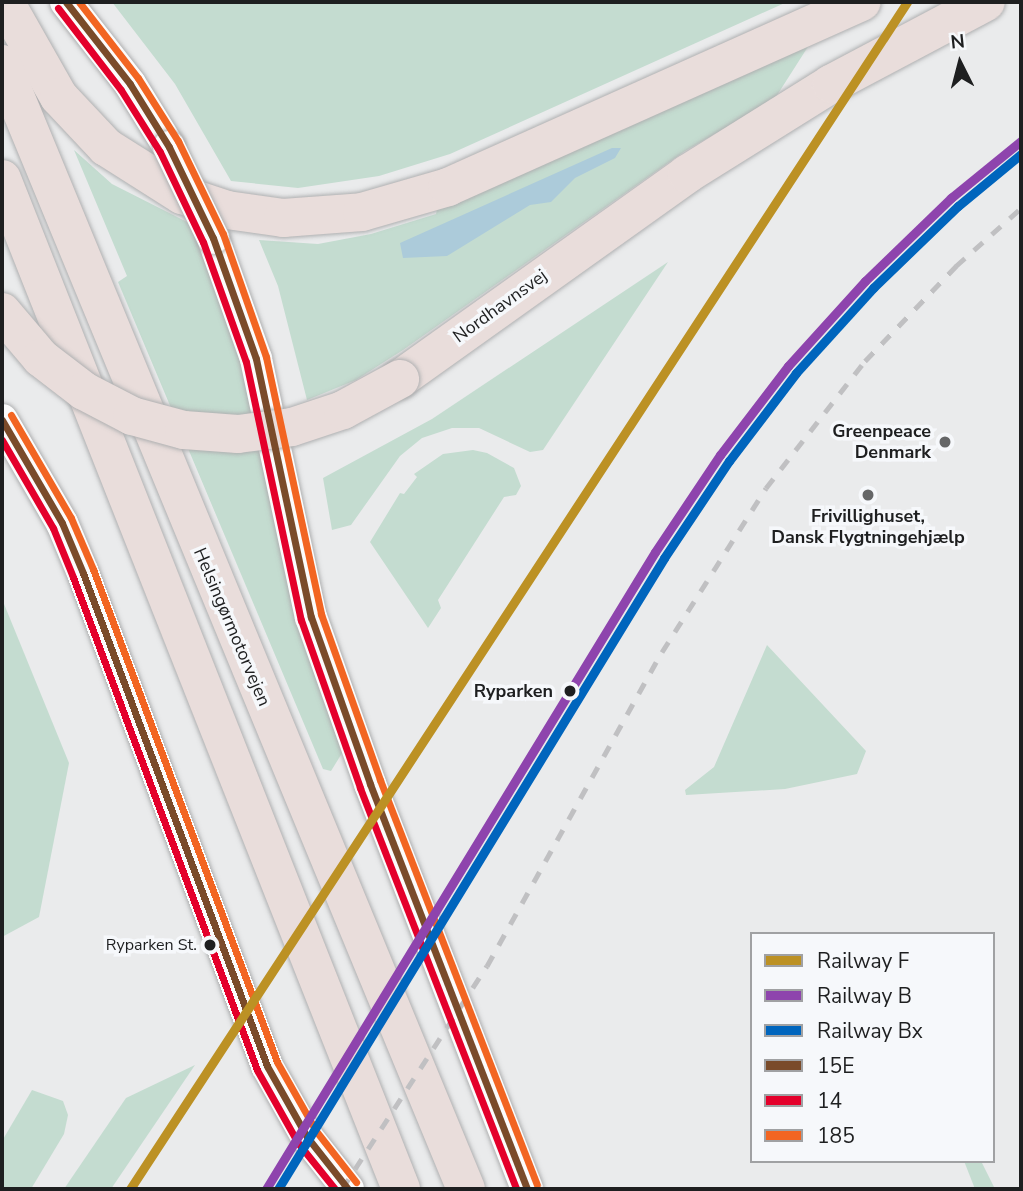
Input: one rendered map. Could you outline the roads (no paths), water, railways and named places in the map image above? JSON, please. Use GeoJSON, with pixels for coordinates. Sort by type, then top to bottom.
{"type":"FeatureCollection","features":[{"type":"Feature","properties":{"kind":"highway"},"geometry":{"type":"LineString","coordinates":[[5,2],[59,97],[106,147],[182,195],[227,210],[283,218],[362,212],[448,187],[862,2]]}},
{"type":"Feature","properties":{"kind":"highway","name":"Nordhavnsvej"},"geometry":{"type":"LineString","coordinates":[[2,312],[41,358],[84,391],[132,416],[184,430],[238,434],[292,427],[343,410],[400,379],[698,167],[831,84],[986,2]]}},
{"type":"Feature","properties":{"kind":"highway","name":"Helsingørmotorvejen"},"geometry":{"type":"LineString","coordinates":[[2,64],[466,1189]]}},
{"type":"Feature","properties":{"kind":"highway"},"geometry":{"type":"LineString","coordinates":[[2,179],[401,1189]]}},
{"type":"Feature","properties":{"kind":"street"},"geometry":{"type":"LineString","coordinates":[[66,2],[130,84],[169,147],[213,237],[256,359],[311,617],[370,784],[527,1189]]}},
{"type":"Feature","properties":{"kind":"street"},"geometry":{"type":"LineString","coordinates":[[2,420],[62,523],[83,573],[267,1066],[307,1137],[348,1189]]}},
{"type":"Feature","properties":{"kind":"water"},"geometry":{"type":"Polygon","coordinates":[[[612,148],[621,148],[615,158],[575,178],[551,202],[530,205],[447,256],[403,258],[400,243],[612,148]]]}},
{"type":"Feature","properties":{"kind":"railway"},"geometry":{"type":"LineString","coordinates":[[342,1189],[487,966],[662,652],[766,488],[865,361],[956,266],[1021,208]]}},
{"type":"Feature","properties":{"kind":"rail line","name":"F"},"geometry":{"type":"LineString","coordinates":[[130,1189],[907,2]]}},
{"type":"Feature","properties":{"kind":"rail line","name":"B"},"geometry":{"type":"LineString","coordinates":[[266,1189],[655,552],[720,455],[788,366],[865,281],[951,198],[1021,141]]}},
{"type":"Feature","properties":{"kind":"rail line","name":"Bx"},"geometry":{"type":"LineString","coordinates":[[278,1189],[664,558],[729,461],[796,373],[873,288],[958,206],[1021,154]]}},
{"type":"Feature","properties":{"kind":"place","name":"Greenpeace Denmark"},"geometry":{"type":"Point","coordinates":[945,442]}},
{"type":"Feature","properties":{"kind":"place","name":"Frivillighuset, Dansk Flygtningehjælp"},"geometry":{"type":"Point","coordinates":[868,495]}},
{"type":"Feature","properties":{"kind":"place","name":"Ryparken"},"geometry":{"type":"Point","coordinates":[570,691]}},
{"type":"Feature","properties":{"kind":"place","name":"Ryparken St."},"geometry":{"type":"Point","coordinates":[210,945]}}]}
